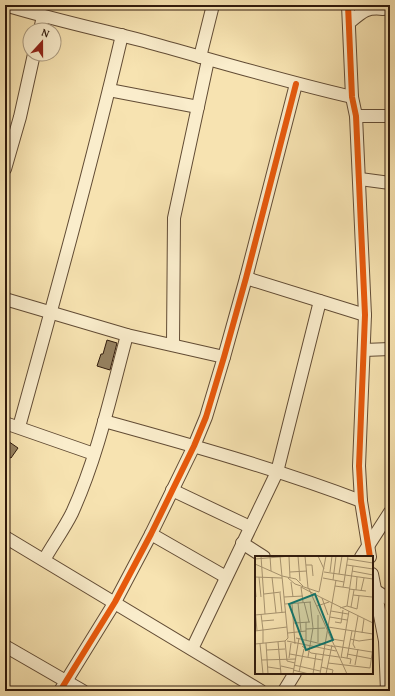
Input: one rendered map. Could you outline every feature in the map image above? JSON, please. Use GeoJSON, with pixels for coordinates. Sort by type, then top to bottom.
{"type":"FeatureCollection","features":[{"type":"Feature","properties":{"kind":"street"},"geometry":{"type":"LineString","coordinates":[[5,5],[43,16],[122,35],[296,84],[352,97]]}},
{"type":"Feature","properties":{"kind":"street"},"geometry":{"type":"LineString","coordinates":[[173,344],[174,218],[198,107],[213,5]]}},
{"type":"Feature","properties":{"kind":"street"},"geometry":{"type":"LineString","coordinates":[[348,5],[352,97],[356,116],[360,180],[365,315],[358,466],[361,501],[370,556]]}},
{"type":"Feature","properties":{"kind":"street"},"geometry":{"type":"LineString","coordinates":[[349,23],[366,9],[374,7],[385,10]]}},
{"type":"Feature","properties":{"kind":"street"},"geometry":{"type":"LineString","coordinates":[[42,22],[43,16]]}},
{"type":"Feature","properties":{"kind":"street"},"geometry":{"type":"LineString","coordinates":[[19,427],[109,90],[122,35]]}},
{"type":"Feature","properties":{"kind":"street"},"geometry":{"type":"LineString","coordinates":[[5,169],[20,117],[32,62]]}},
{"type":"Feature","properties":{"kind":"street"},"geometry":{"type":"LineString","coordinates":[[63,686],[115,602],[151,534],[194,446],[206,417],[246,278],[296,84]]}},
{"type":"Feature","properties":{"kind":"street"},"geometry":{"type":"LineString","coordinates":[[109,90],[198,107]]}},
{"type":"Feature","properties":{"kind":"street"},"geometry":{"type":"LineString","coordinates":[[356,116],[390,116]]}},
{"type":"Feature","properties":{"kind":"street"},"geometry":{"type":"LineString","coordinates":[[360,180],[390,183]]}},
{"type":"Feature","properties":{"kind":"street"},"geometry":{"type":"LineString","coordinates":[[246,278],[365,315]]}},
{"type":"Feature","properties":{"kind":"street"},"geometry":{"type":"LineString","coordinates":[[5,299],[128,335],[173,344],[224,357]]}},
{"type":"Feature","properties":{"kind":"street"},"geometry":{"type":"LineString","coordinates":[[192,649],[276,472],[320,302]]}},
{"type":"Feature","properties":{"kind":"street"},"geometry":{"type":"LineString","coordinates":[[44,560],[72,514],[94,454],[128,335]]}},
{"type":"Feature","properties":{"kind":"street"},"geometry":{"type":"LineString","coordinates":[[364,350],[390,349]]}},
{"type":"Feature","properties":{"kind":"street"},"geometry":{"type":"LineString","coordinates":[[104,421],[194,446],[318,485],[361,501]]}},
{"type":"Feature","properties":{"kind":"street"},"geometry":{"type":"LineString","coordinates":[[5,423],[94,454]]}},
{"type":"Feature","properties":{"kind":"street"},"geometry":{"type":"LineString","coordinates":[[172,490],[250,527]]}},
{"type":"Feature","properties":{"kind":"street"},"geometry":{"type":"LineString","coordinates":[[362,556],[390,512]]}},
{"type":"Feature","properties":{"kind":"street"},"geometry":{"type":"LineString","coordinates":[[151,534],[226,577]]}},
{"type":"Feature","properties":{"kind":"street"},"geometry":{"type":"LineString","coordinates":[[5,537],[261,691]]}},
{"type":"Feature","properties":{"kind":"street"},"geometry":{"type":"LineString","coordinates":[[242,543],[262,556]]}},
{"type":"Feature","properties":{"kind":"street"},"geometry":{"type":"LineString","coordinates":[[373,578],[385,641],[388,691]]}},
{"type":"Feature","properties":{"kind":"street"},"geometry":{"type":"LineString","coordinates":[[376,591],[390,600]]}},
{"type":"Feature","properties":{"kind":"street"},"geometry":{"type":"LineString","coordinates":[[5,646],[63,686],[83,691]]}},
{"type":"Feature","properties":{"kind":"street"},"geometry":{"type":"LineString","coordinates":[[284,691],[294,674]]}},
{"type":"Feature","properties":{"kind":"building"},"geometry":{"type":"Polygon","coordinates":[[[107,340],[117,343],[110,370],[97,366],[101,354],[103,354],[107,340]]]}},
{"type":"Feature","properties":{"kind":"building"},"geometry":{"type":"Polygon","coordinates":[[[5,439],[18,448],[11,458],[5,455],[5,439]]]}},
{"type":"Feature","properties":{"kind":"cycle path"},"geometry":{"type":"LineString","coordinates":[[348,5],[352,97],[356,116],[365,315],[359,466],[361,501],[370,556]]}},
{"type":"Feature","properties":{"kind":"cycle path"},"geometry":{"type":"LineString","coordinates":[[60,691],[115,602],[151,534],[194,446],[206,417],[246,278],[296,84]]}}]}
